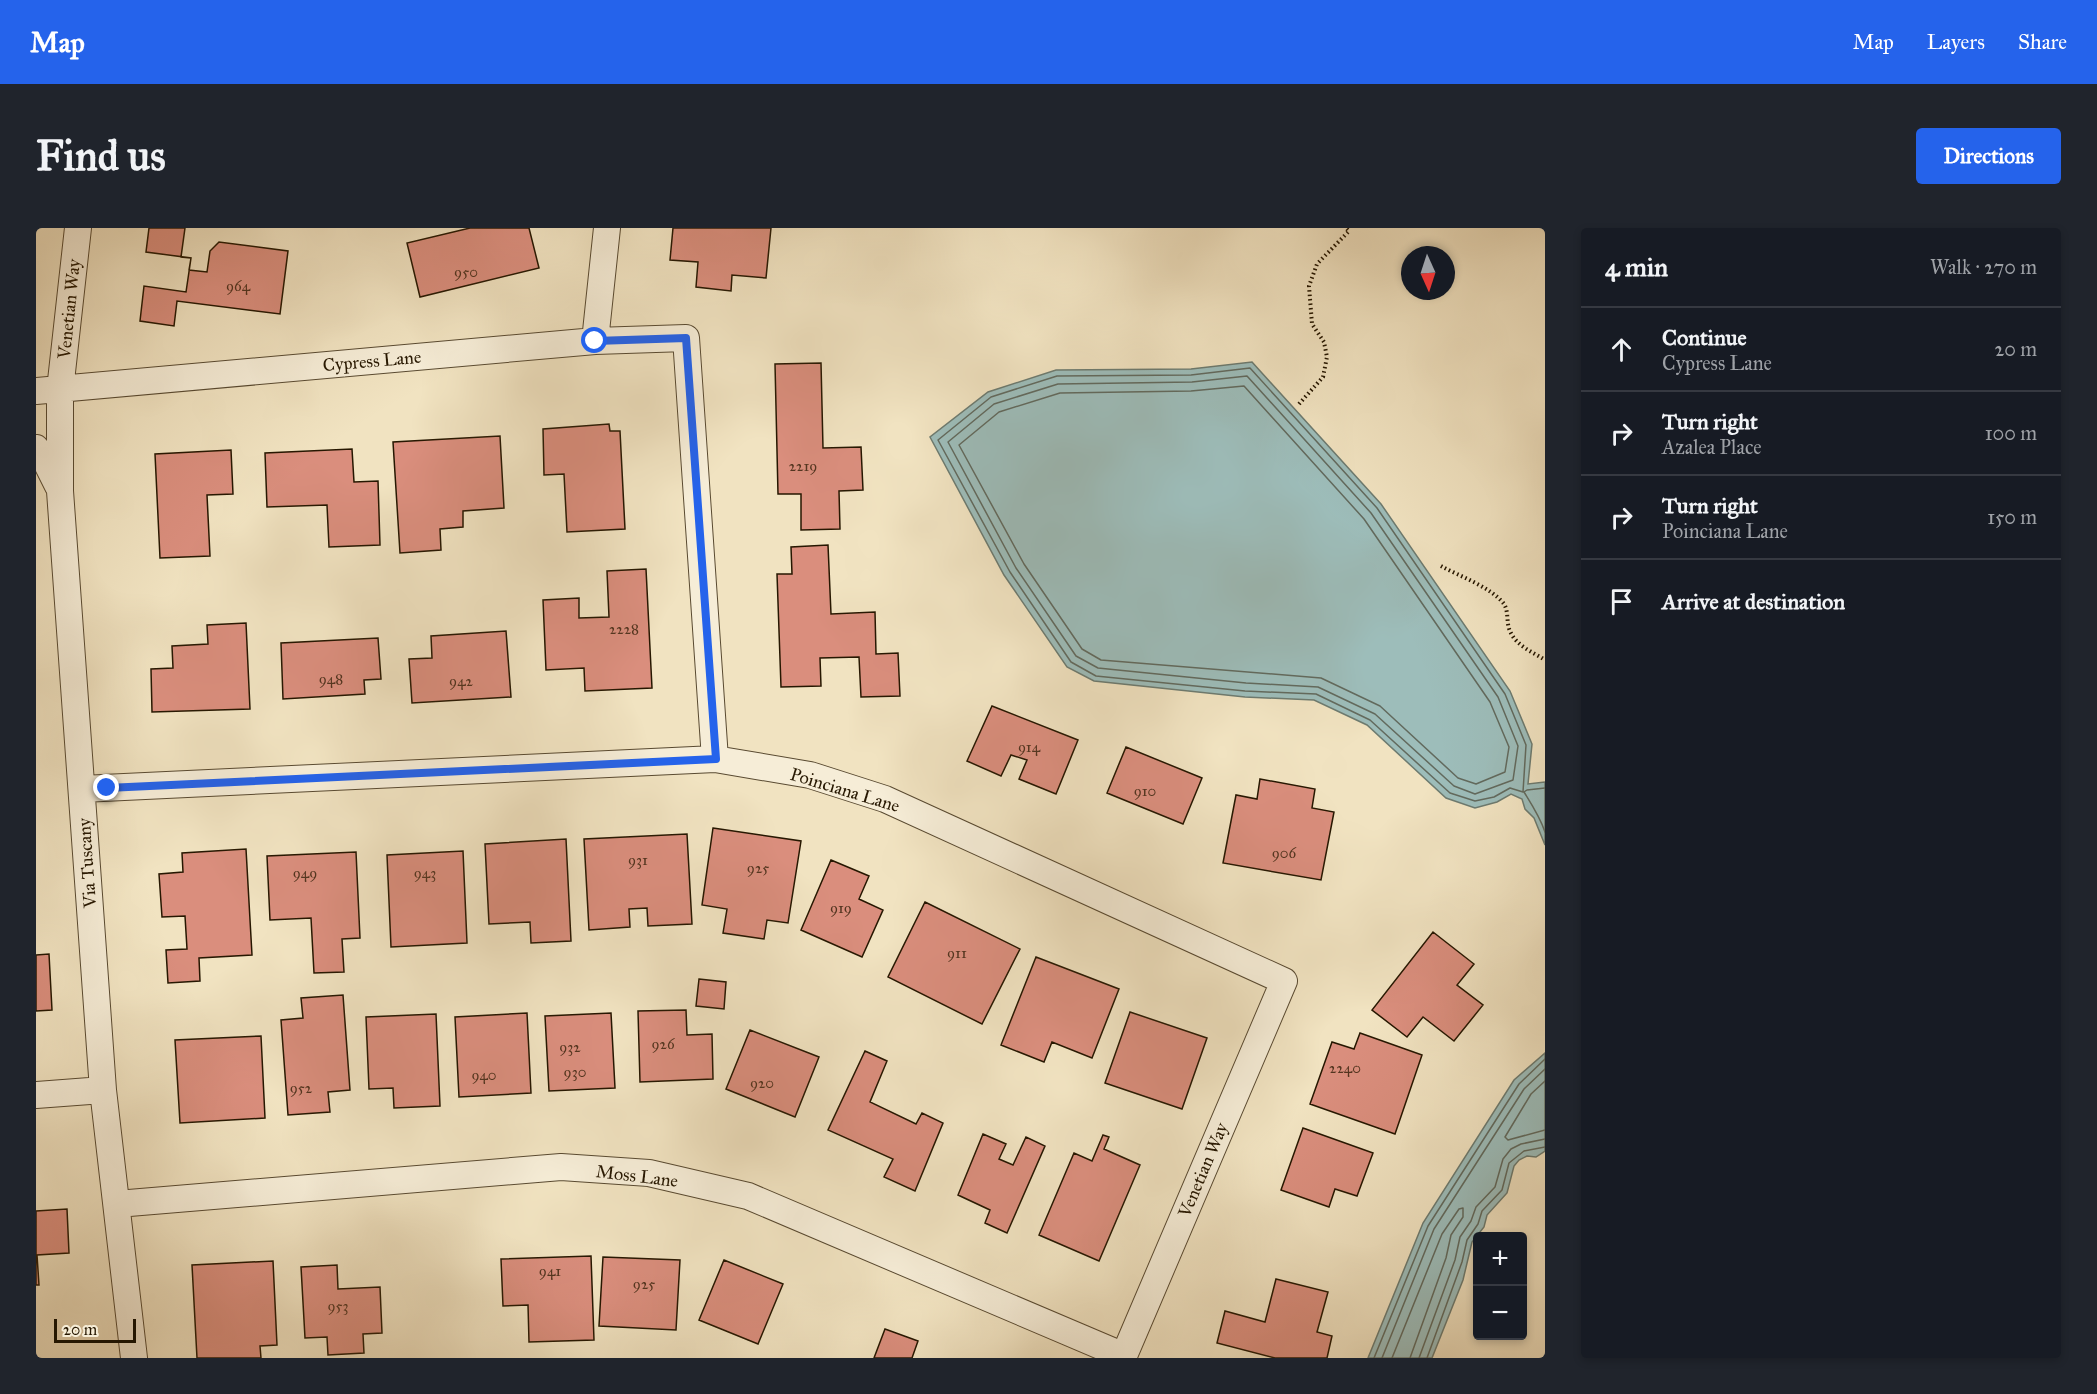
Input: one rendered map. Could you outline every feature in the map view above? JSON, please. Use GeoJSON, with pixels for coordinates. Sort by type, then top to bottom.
{"type":"FeatureCollection","features":[{"type":"Feature","properties":{"kind":"street","name":"Venetian Way"},"geometry":{"type":"LineString","coordinates":[[48,391],[78,228]]}},
{"type":"Feature","properties":{"kind":"street"},"geometry":{"type":"LineString","coordinates":[[595,341],[607,228]]}},
{"type":"Feature","properties":{"kind":"street","name":"Cypress Lane"},"geometry":{"type":"LineString","coordinates":[[48,391],[595,341],[686,338],[716,759]]}},
{"type":"Feature","properties":{"kind":"street","name":"Via Tuscany"},"geometry":{"type":"LineString","coordinates":[[48,391],[60,490],[103,1090],[134,1358]]}},
{"type":"Feature","properties":{"kind":"street"},"geometry":{"type":"LineString","coordinates":[[36,448],[44,458],[60,490]]}},
{"type":"Feature","properties":{"kind":"street","name":"Poinciana Lane"},"geometry":{"type":"LineString","coordinates":[[82,789],[716,759],[810,775],[885,799],[1284,981]]}},
{"type":"Feature","properties":{"kind":"street","name":"Venetian Way"},"geometry":{"type":"LineString","coordinates":[[1123,1357],[1284,981]]}},
{"type":"Feature","properties":{"kind":"street"},"geometry":{"type":"LineString","coordinates":[[36,1095],[103,1090]]}},
{"type":"Feature","properties":{"kind":"street","name":"Moss Lane"},"geometry":{"type":"LineString","coordinates":[[117,1204],[561,1167],[649,1173],[748,1196],[1123,1357]]}},
{"type":"Feature","properties":{"kind":"path"},"geometry":{"type":"LineString","coordinates":[[1299,404],[1323,377],[1327,357],[1324,342],[1311,324],[1309,286],[1317,264],[1349,231],[1346,228]]}},
{"type":"Feature","properties":{"kind":"path"},"geometry":{"type":"LineString","coordinates":[[1442,566],[1469,582],[1492,591],[1506,606],[1510,631],[1521,645],[1545,660]]}},
{"type":"Feature","properties":{"kind":"water"},"geometry":{"type":"Polygon","coordinates":[[[1252,362],[1381,504],[1510,691],[1532,744],[1528,784],[1545,782],[1545,845],[1534,818],[1525,809],[1522,799],[1511,794],[1497,802],[1475,808],[1446,798],[1367,725],[1314,700],[1245,697],[1094,681],[1067,667],[1004,575],[930,437],[988,392],[1056,370],[1191,369],[1252,362]]]}},
{"type":"Feature","properties":{"kind":"water"},"geometry":{"type":"Polygon","coordinates":[[[1545,1053],[1545,1151],[1536,1157],[1527,1156],[1519,1160],[1514,1166],[1507,1193],[1487,1215],[1480,1232],[1473,1232],[1463,1280],[1432,1358],[1368,1358],[1423,1223],[1514,1080],[1545,1053]]]}},
{"type":"Feature","properties":{"kind":"building"},"geometry":{"type":"Polygon","coordinates":[[[149,228],[185,228],[181,257],[146,252],[149,228]]]}},
{"type":"Feature","properties":{"kind":"building"},"geometry":{"type":"Polygon","coordinates":[[[470,228],[529,228],[539,268],[420,297],[407,243],[470,228]]]}},
{"type":"Feature","properties":{"kind":"building"},"geometry":{"type":"Polygon","coordinates":[[[673,228],[771,228],[766,278],[732,275],[731,291],[696,287],[698,262],[670,260],[673,228]]]}},
{"type":"Feature","properties":{"kind":"building"},"geometry":{"type":"Polygon","coordinates":[[[219,242],[288,251],[280,314],[177,301],[174,326],[140,321],[144,286],[186,292],[189,270],[207,272],[210,251],[219,242]]]}},
{"type":"Feature","properties":{"kind":"building"},"geometry":{"type":"Polygon","coordinates":[[[821,363],[823,448],[861,447],[863,490],[839,491],[840,529],[801,530],[801,494],[778,494],[775,364],[821,363]]]}},
{"type":"Feature","properties":{"kind":"building"},"geometry":{"type":"Polygon","coordinates":[[[609,424],[610,431],[620,431],[625,529],[567,532],[564,474],[544,475],[543,429],[609,424]]]}},
{"type":"Feature","properties":{"kind":"building"},"geometry":{"type":"Polygon","coordinates":[[[500,436],[504,508],[463,511],[463,527],[440,529],[441,550],[400,553],[393,442],[500,436]]]}},
{"type":"Feature","properties":{"kind":"building"},"geometry":{"type":"Polygon","coordinates":[[[352,449],[354,482],[378,481],[380,545],[329,547],[327,505],[267,507],[265,453],[352,449]]]}},
{"type":"Feature","properties":{"kind":"building"},"geometry":{"type":"Polygon","coordinates":[[[231,450],[233,494],[207,495],[210,556],[160,558],[155,454],[231,450]]]}},
{"type":"Feature","properties":{"kind":"building"},"geometry":{"type":"Polygon","coordinates":[[[828,545],[831,614],[875,612],[876,654],[898,653],[900,696],[861,697],[859,657],[820,658],[821,686],[781,687],[777,574],[792,574],[791,547],[828,545]]]}},
{"type":"Feature","properties":{"kind":"building"},"geometry":{"type":"Polygon","coordinates":[[[646,569],[652,688],[585,691],[584,668],[546,670],[543,600],[579,598],[579,618],[609,617],[607,571],[646,569]]]}},
{"type":"Feature","properties":{"kind":"building"},"geometry":{"type":"Polygon","coordinates":[[[246,623],[250,709],[152,712],[151,669],[173,668],[172,646],[208,644],[207,625],[246,623]]]}},
{"type":"Feature","properties":{"kind":"building"},"geometry":{"type":"Polygon","coordinates":[[[506,631],[511,697],[412,703],[409,659],[432,658],[431,636],[506,631]]]}},
{"type":"Feature","properties":{"kind":"building"},"geometry":{"type":"Polygon","coordinates":[[[378,638],[381,679],[364,680],[365,694],[283,699],[281,643],[378,638]]]}},
{"type":"Feature","properties":{"kind":"building"},"geometry":{"type":"Polygon","coordinates":[[[992,706],[1078,740],[1056,794],[1019,779],[1027,760],[1011,755],[1001,776],[967,761],[992,706]]]}},
{"type":"Feature","properties":{"kind":"building"},"geometry":{"type":"Polygon","coordinates":[[[1126,747],[1202,778],[1183,824],[1107,793],[1126,747]]]}},
{"type":"Feature","properties":{"kind":"building"},"geometry":{"type":"Polygon","coordinates":[[[1260,779],[1315,789],[1312,808],[1334,812],[1321,880],[1223,863],[1236,795],[1257,799],[1260,779]]]}},
{"type":"Feature","properties":{"kind":"building"},"geometry":{"type":"Polygon","coordinates":[[[713,828],[801,841],[788,923],[767,920],[764,939],[723,933],[727,909],[702,905],[713,828]]]}},
{"type":"Feature","properties":{"kind":"building"},"geometry":{"type":"Polygon","coordinates":[[[687,834],[692,924],[648,926],[647,908],[629,909],[630,927],[589,930],[584,839],[687,834]]]}},
{"type":"Feature","properties":{"kind":"building"},"geometry":{"type":"Polygon","coordinates":[[[566,839],[571,941],[531,943],[530,922],[489,924],[485,844],[566,839]]]}},
{"type":"Feature","properties":{"kind":"building"},"geometry":{"type":"Polygon","coordinates":[[[246,849],[252,955],[199,958],[200,981],[168,983],[166,950],[187,949],[185,916],[162,917],[159,874],[183,872],[182,853],[246,849]]]}},
{"type":"Feature","properties":{"kind":"building"},"geometry":{"type":"Polygon","coordinates":[[[463,851],[467,943],[391,947],[387,855],[463,851]]]}},
{"type":"Feature","properties":{"kind":"building"},"geometry":{"type":"Polygon","coordinates":[[[356,852],[360,938],[342,939],[344,972],[314,973],[311,918],[270,920],[267,856],[356,852]]]}},
{"type":"Feature","properties":{"kind":"building"},"geometry":{"type":"Polygon","coordinates":[[[831,860],[869,876],[859,899],[883,910],[862,957],[801,930],[831,860]]]}},
{"type":"Feature","properties":{"kind":"building"},"geometry":{"type":"Polygon","coordinates":[[[925,902],[1020,949],[982,1024],[888,977],[925,902]]]}},
{"type":"Feature","properties":{"kind":"building"},"geometry":{"type":"Polygon","coordinates":[[[1433,932],[1474,964],[1457,985],[1483,1005],[1454,1041],[1423,1017],[1407,1037],[1372,1010],[1433,932]]]}},
{"type":"Feature","properties":{"kind":"building"},"geometry":{"type":"Polygon","coordinates":[[[49,954],[52,1010],[36,1011],[36,955],[49,954]]]}},
{"type":"Feature","properties":{"kind":"building"},"geometry":{"type":"Polygon","coordinates":[[[1036,957],[1119,989],[1092,1058],[1052,1042],[1044,1062],[1001,1045],[1036,957]]]}},
{"type":"Feature","properties":{"kind":"building"},"geometry":{"type":"Polygon","coordinates":[[[699,979],[726,982],[724,1009],[696,1006],[699,979]]]}},
{"type":"Feature","properties":{"kind":"building"},"geometry":{"type":"Polygon","coordinates":[[[343,995],[350,1090],[328,1092],[330,1112],[288,1115],[281,1020],[303,1018],[301,998],[343,995]]]}},
{"type":"Feature","properties":{"kind":"building"},"geometry":{"type":"Polygon","coordinates":[[[686,1010],[687,1035],[712,1034],[713,1079],[640,1082],[638,1011],[686,1010]]]}},
{"type":"Feature","properties":{"kind":"building"},"geometry":{"type":"Polygon","coordinates":[[[1130,1012],[1207,1038],[1182,1109],[1105,1083],[1130,1012]]]}},
{"type":"Feature","properties":{"kind":"building"},"geometry":{"type":"Polygon","coordinates":[[[527,1013],[531,1093],[459,1097],[455,1017],[527,1013]]]}},
{"type":"Feature","properties":{"kind":"building"},"geometry":{"type":"Polygon","coordinates":[[[611,1013],[615,1088],[549,1091],[545,1016],[611,1013]]]}},
{"type":"Feature","properties":{"kind":"building"},"geometry":{"type":"Polygon","coordinates":[[[436,1014],[440,1106],[394,1108],[393,1088],[369,1089],[366,1017],[436,1014]]]}},
{"type":"Feature","properties":{"kind":"building"},"geometry":{"type":"Polygon","coordinates":[[[750,1030],[819,1057],[795,1117],[726,1089],[750,1030]]]}},
{"type":"Feature","properties":{"kind":"building"},"geometry":{"type":"Polygon","coordinates":[[[1360,1033],[1422,1055],[1395,1134],[1310,1104],[1332,1042],[1354,1049],[1360,1033]]]}},
{"type":"Feature","properties":{"kind":"building"},"geometry":{"type":"Polygon","coordinates":[[[261,1036],[265,1118],[180,1123],[175,1040],[261,1036]]]}},
{"type":"Feature","properties":{"kind":"building"},"geometry":{"type":"Polygon","coordinates":[[[865,1051],[887,1061],[870,1102],[916,1124],[922,1113],[943,1123],[915,1191],[884,1177],[893,1159],[828,1130],[865,1051]]]}},
{"type":"Feature","properties":{"kind":"building"},"geometry":{"type":"Polygon","coordinates":[[[1303,1128],[1373,1153],[1357,1196],[1335,1189],[1329,1207],[1281,1190],[1303,1128]]]}},
{"type":"Feature","properties":{"kind":"building"},"geometry":{"type":"Polygon","coordinates":[[[983,1134],[1006,1144],[999,1159],[1013,1165],[1026,1137],[1045,1146],[1007,1233],[985,1223],[990,1210],[958,1195],[983,1134]]]}},
{"type":"Feature","properties":{"kind":"building"},"geometry":{"type":"Polygon","coordinates":[[[1103,1135],[1109,1137],[1104,1149],[1140,1165],[1099,1261],[1039,1235],[1074,1153],[1092,1161],[1103,1135]]]}},
{"type":"Feature","properties":{"kind":"building"},"geometry":{"type":"Polygon","coordinates":[[[67,1209],[69,1253],[37,1255],[39,1285],[36,1285],[36,1211],[67,1209]]]}},
{"type":"Feature","properties":{"kind":"building"},"geometry":{"type":"Polygon","coordinates":[[[591,1256],[594,1340],[529,1342],[528,1305],[503,1306],[501,1259],[591,1256]]]}},
{"type":"Feature","properties":{"kind":"building"},"geometry":{"type":"Polygon","coordinates":[[[603,1257],[680,1260],[676,1330],[599,1326],[603,1257]]]}},
{"type":"Feature","properties":{"kind":"building"},"geometry":{"type":"Polygon","coordinates":[[[724,1260],[783,1284],[758,1344],[699,1320],[724,1260]]]}},
{"type":"Feature","properties":{"kind":"building"},"geometry":{"type":"Polygon","coordinates":[[[273,1261],[277,1345],[260,1346],[261,1358],[197,1358],[192,1265],[273,1261]]]}},
{"type":"Feature","properties":{"kind":"building"},"geometry":{"type":"Polygon","coordinates":[[[337,1265],[338,1289],[380,1287],[382,1333],[363,1334],[364,1353],[328,1355],[327,1337],[305,1338],[301,1267],[337,1265]]]}},
{"type":"Feature","properties":{"kind":"building"},"geometry":{"type":"Polygon","coordinates":[[[1276,1279],[1328,1292],[1317,1332],[1332,1336],[1327,1358],[1275,1358],[1217,1343],[1225,1311],[1265,1322],[1276,1279]]]}},
{"type":"Feature","properties":{"kind":"building"},"geometry":{"type":"Polygon","coordinates":[[[885,1329],[918,1341],[912,1358],[874,1358],[885,1329]]]}},
{"type":"Feature","properties":{"kind":"route"},"geometry":{"type":"LineString","coordinates":[[107,788],[716,759],[686,338],[595,341]]}}]}
